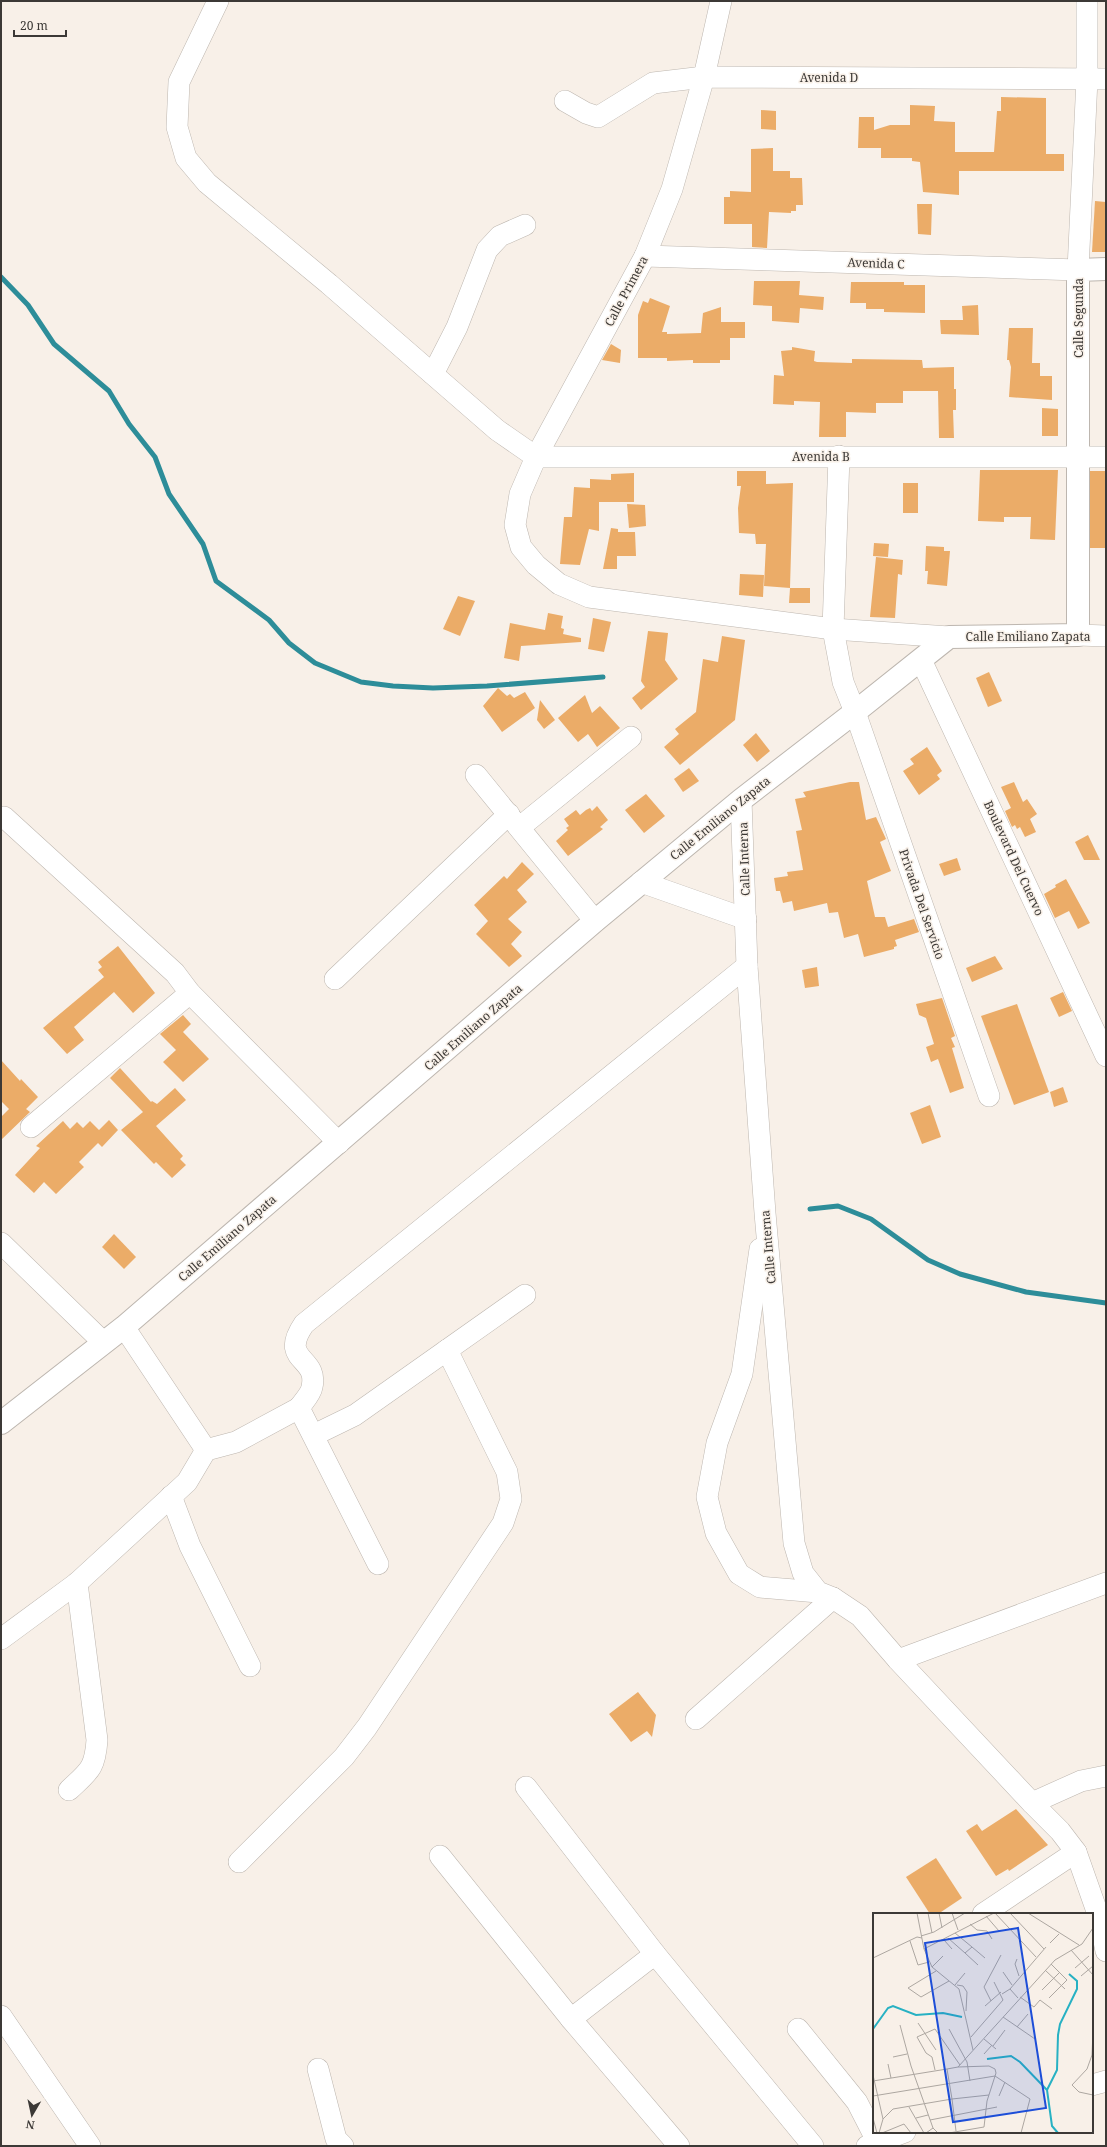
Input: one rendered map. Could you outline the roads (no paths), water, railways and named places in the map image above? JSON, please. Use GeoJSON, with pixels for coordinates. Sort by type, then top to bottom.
{"type":"FeatureCollection","features":[{"type":"Feature","properties":{"kind":"main road","name":"Avenida C"},"geometry":{"type":"LineString","coordinates":[[1078,270],[1106,269]]}},
{"type":"Feature","properties":{"kind":"main road","name":"Calle Segunda"},"geometry":{"type":"LineString","coordinates":[[1078,270],[1078,635]]}},
{"type":"Feature","properties":{"kind":"main road","name":"Calle Emiliano Zapata"},"geometry":{"type":"LineString","coordinates":[[1,1422],[124,1327],[641,882],[741,800],[856,712],[949,637],[1078,635]]}},
{"type":"Feature","properties":{"kind":"street"},"geometry":{"type":"LineString","coordinates":[[218,1],[179,82],[177,127],[186,158],[207,183],[497,430],[536,458]]}},
{"type":"Feature","properties":{"kind":"street","name":"Calle Primera"},"geometry":{"type":"LineString","coordinates":[[536,565],[521,547],[515,525],[520,494],[536,458],[645,256],[672,189],[704,77],[721,1]]}},
{"type":"Feature","properties":{"kind":"street","name":"Calle Segunda"},"geometry":{"type":"LineString","coordinates":[[1078,270],[1096,79],[1087,1]]}},
{"type":"Feature","properties":{"kind":"street","name":"Avenida D"},"geometry":{"type":"LineString","coordinates":[[565,101],[586,113],[598,117],[653,83],[704,77],[1096,79]]}},
{"type":"Feature","properties":{"kind":"street"},"geometry":{"type":"LineString","coordinates":[[433,374],[457,327],[487,250],[500,236],[525,225]]}},
{"type":"Feature","properties":{"kind":"street","name":"Avenida C"},"geometry":{"type":"LineString","coordinates":[[645,256],[1078,270]]}},
{"type":"Feature","properties":{"kind":"street","name":"Privada Del Servicio"},"geometry":{"type":"LineString","coordinates":[[839,456],[833,629],[843,682],[856,712],[990,1096]]}},
{"type":"Feature","properties":{"kind":"street","name":"Avenida B"},"geometry":{"type":"LineString","coordinates":[[536,458],[1106,456]]}},
{"type":"Feature","properties":{"kind":"street","name":"Calle Emiliano Zapata"},"geometry":{"type":"LineString","coordinates":[[536,565],[559,584],[588,597],[833,629],[949,637]]}},
{"type":"Feature","properties":{"kind":"street","name":"Calle Emiliano Zapata"},"geometry":{"type":"LineString","coordinates":[[1078,635],[1106,636]]}},
{"type":"Feature","properties":{"kind":"street","name":"Boulevard Del Cuervo"},"geometry":{"type":"LineString","coordinates":[[921,660],[1106,1056]]}},
{"type":"Feature","properties":{"kind":"street"},"geometry":{"type":"LineString","coordinates":[[335,979],[515,820],[631,737]]}},
{"type":"Feature","properties":{"kind":"street"},"geometry":{"type":"LineString","coordinates":[[476,775],[515,820],[595,921]]}},
{"type":"Feature","properties":{"kind":"street","name":"Calle Interna"},"geometry":{"type":"LineString","coordinates":[[741,800],[747,966],[765,1212],[794,1543],[803,1573],[826,1595]]}},
{"type":"Feature","properties":{"kind":"street"},"geometry":{"type":"LineString","coordinates":[[4,817],[175,973],[190,993],[339,1143]]}},
{"type":"Feature","properties":{"kind":"street"},"geometry":{"type":"LineString","coordinates":[[641,882],[746,919]]}},
{"type":"Feature","properties":{"kind":"street"},"geometry":{"type":"LineString","coordinates":[[1,1639],[77,1584],[187,1482],[206,1450],[236,1442],[299,1408],[312,1388],[311,1368],[297,1355],[294,1344],[297,1334],[304,1324],[747,966]]}},
{"type":"Feature","properties":{"kind":"street"},"geometry":{"type":"LineString","coordinates":[[31,1127],[190,993]]}},
{"type":"Feature","properties":{"kind":"street"},"geometry":{"type":"LineString","coordinates":[[765,1212],[742,1374],[717,1443],[707,1498],[716,1533],[739,1574],[760,1587],[826,1595],[860,1616],[898,1660],[1060,1831],[1076,1852],[1103,1916],[1106,1951]]}},
{"type":"Feature","properties":{"kind":"street"},"geometry":{"type":"LineString","coordinates":[[1,1243],[103,1342]]}},
{"type":"Feature","properties":{"kind":"street"},"geometry":{"type":"LineString","coordinates":[[314,1435],[355,1415],[526,1295]]}},
{"type":"Feature","properties":{"kind":"street"},"geometry":{"type":"LineString","coordinates":[[124,1327],[206,1450]]}},
{"type":"Feature","properties":{"kind":"street"},"geometry":{"type":"LineString","coordinates":[[239,1862],[344,1756],[367,1728],[503,1523],[511,1499],[507,1472],[448,1350]]}},
{"type":"Feature","properties":{"kind":"street"},"geometry":{"type":"LineString","coordinates":[[299,1408],[378,1564]]}},
{"type":"Feature","properties":{"kind":"street"},"geometry":{"type":"LineString","coordinates":[[172,1496],[190,1546],[250,1666]]}},
{"type":"Feature","properties":{"kind":"street"},"geometry":{"type":"LineString","coordinates":[[898,1660],[1106,1583]]}},
{"type":"Feature","properties":{"kind":"street"},"geometry":{"type":"LineString","coordinates":[[69,1790],[90,1771],[96,1757],[97,1740],[77,1584]]}},
{"type":"Feature","properties":{"kind":"street"},"geometry":{"type":"LineString","coordinates":[[696,1719],[826,1595]]}},
{"type":"Feature","properties":{"kind":"street"},"geometry":{"type":"LineString","coordinates":[[1032,1803],[1081,1781],[1106,1776]]}},
{"type":"Feature","properties":{"kind":"street"},"geometry":{"type":"LineString","coordinates":[[526,1787],[655,1954],[813,2146]]}},
{"type":"Feature","properties":{"kind":"street"},"geometry":{"type":"LineString","coordinates":[[984,1913],[1076,1852]]}},
{"type":"Feature","properties":{"kind":"street"},"geometry":{"type":"LineString","coordinates":[[440,1856],[571,2019],[679,2146]]}},
{"type":"Feature","properties":{"kind":"street"},"geometry":{"type":"LineString","coordinates":[[571,2019],[655,1954]]}},
{"type":"Feature","properties":{"kind":"street"},"geometry":{"type":"LineString","coordinates":[[1,2016],[90,2146]]}},
{"type":"Feature","properties":{"kind":"street"},"geometry":{"type":"LineString","coordinates":[[798,2029],[857,2102],[872,2144],[902,2133]]}},
{"type":"Feature","properties":{"kind":"street"},"geometry":{"type":"LineString","coordinates":[[318,2069],[336,2139],[343,2146]]}},
{"type":"Feature","properties":{"kind":"street"},"geometry":{"type":"LineString","coordinates":[[1093,2085],[1106,2082]]}},
{"type":"Feature","properties":{"kind":"waterway"},"geometry":{"type":"LineString","coordinates":[[1,277],[28,305],[54,344],[109,391],[129,424],[155,457],[169,494],[203,544],[216,581],[269,620],[289,643],[315,663],[361,682],[393,686],[433,688],[487,686],[603,677]]}},
{"type":"Feature","properties":{"kind":"waterway"},"geometry":{"type":"LineString","coordinates":[[810,1209],[838,1206],[871,1219],[928,1260],[960,1274],[1026,1292],[1106,1303]]}}]}
